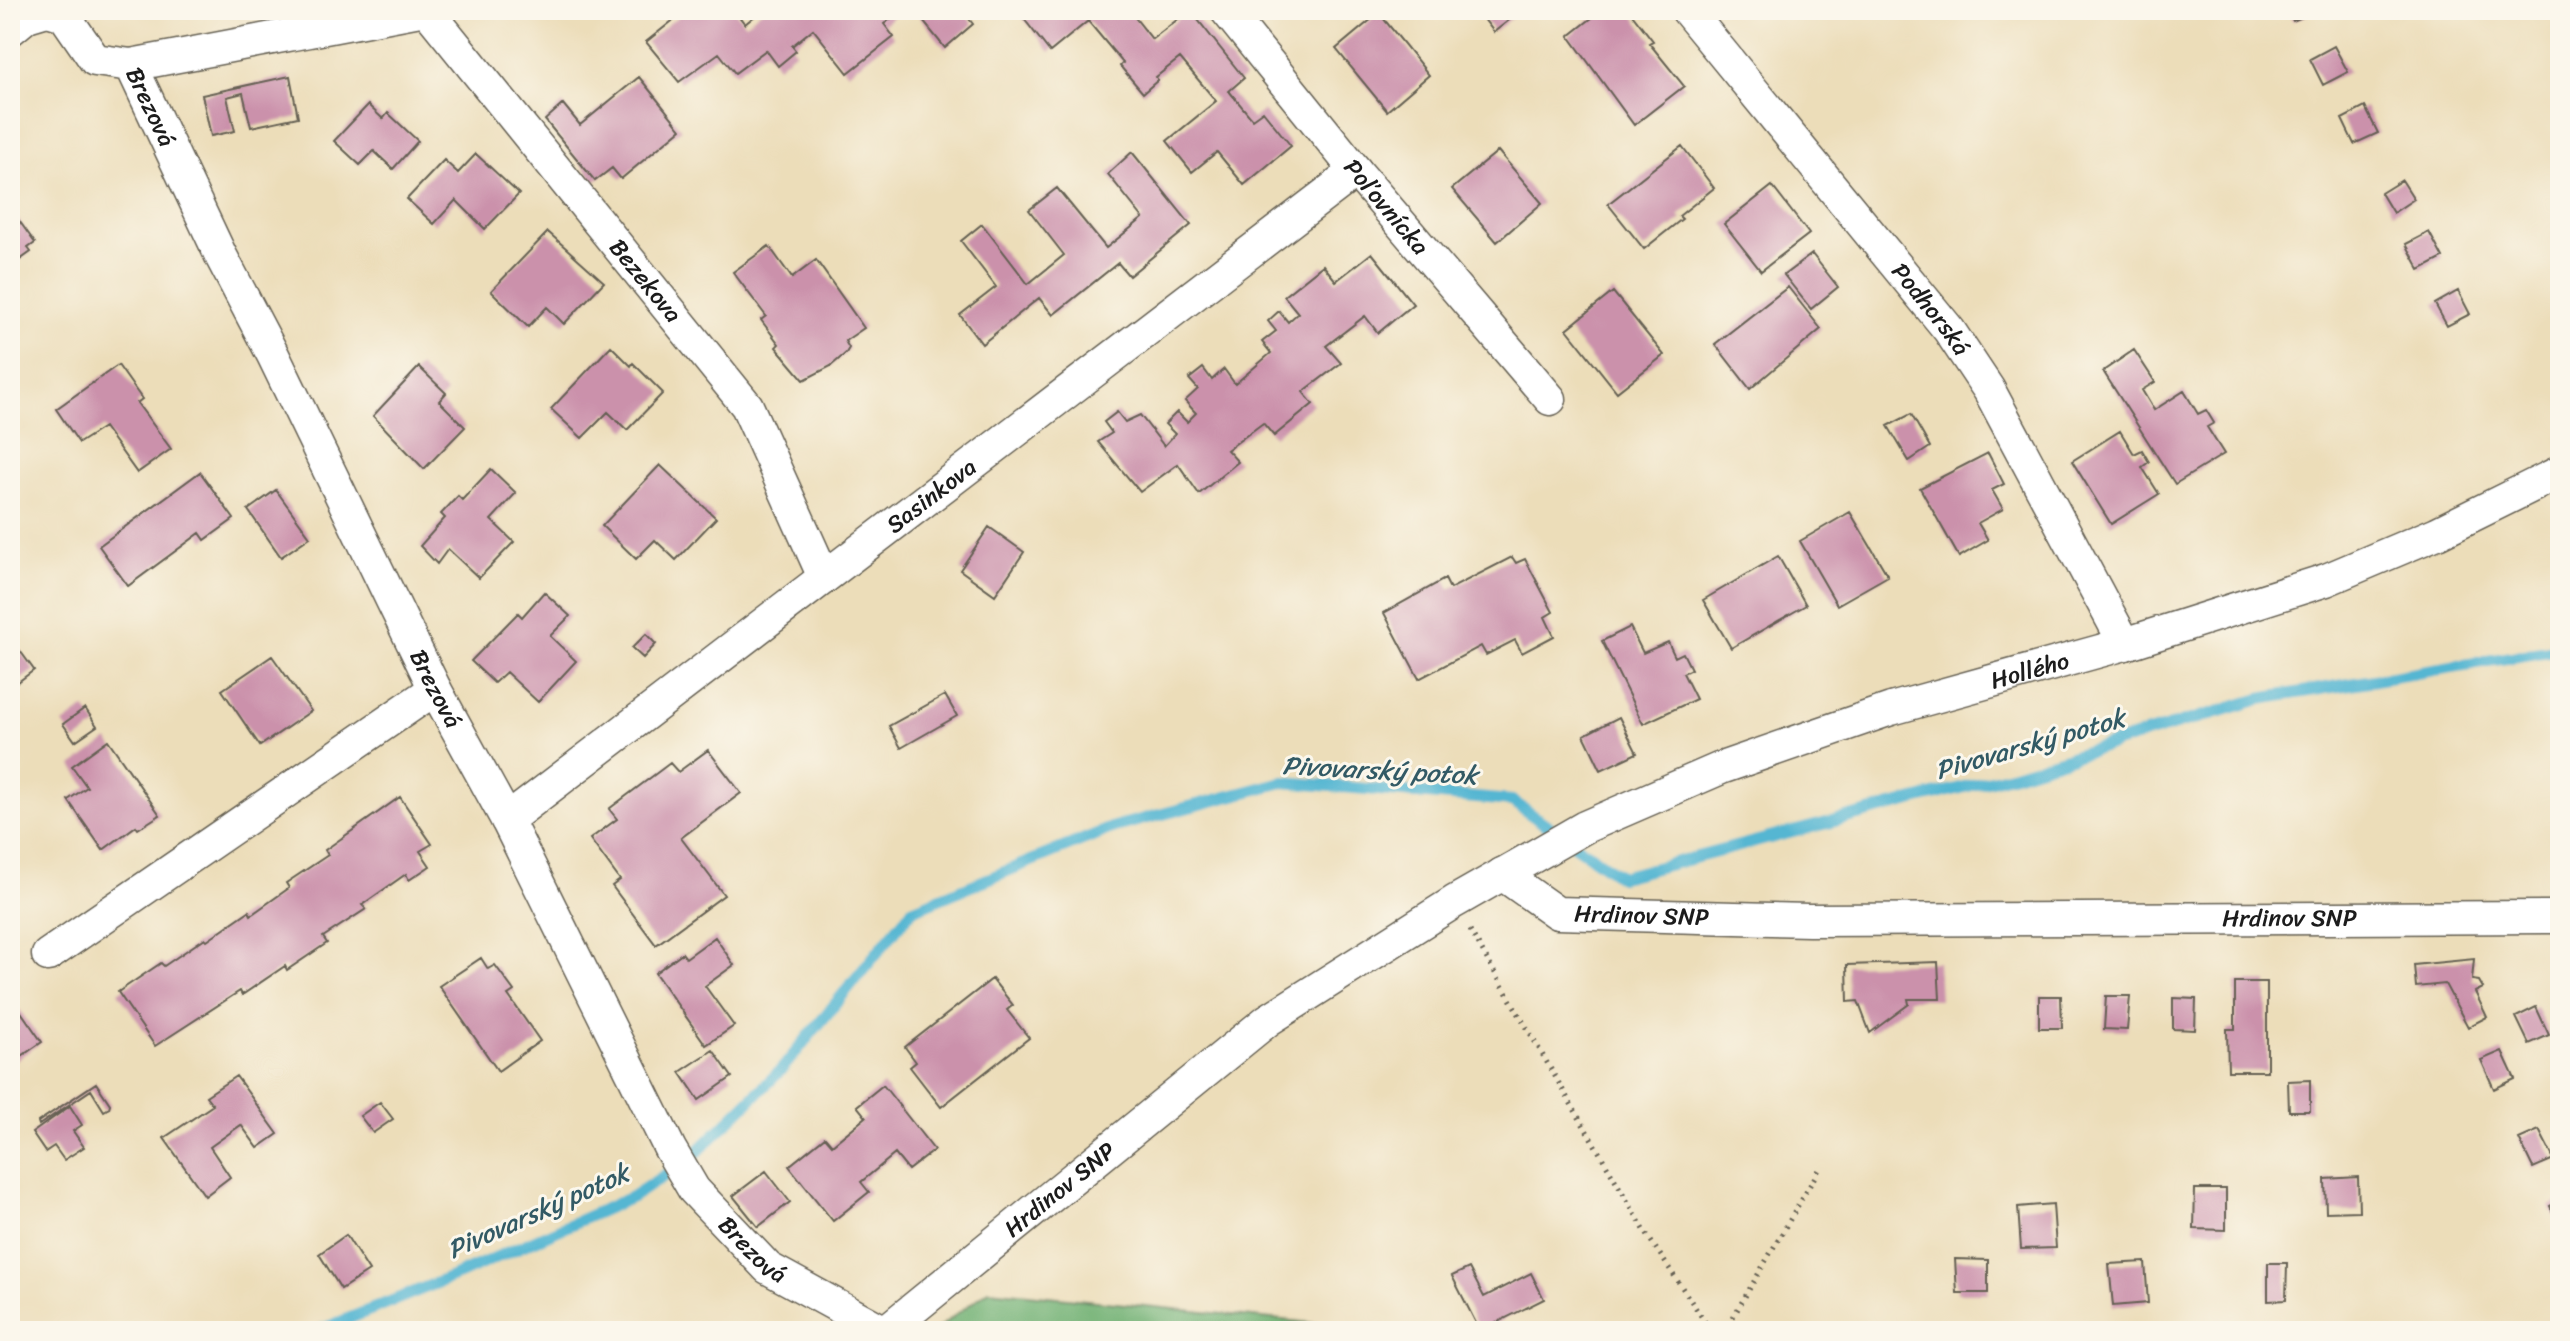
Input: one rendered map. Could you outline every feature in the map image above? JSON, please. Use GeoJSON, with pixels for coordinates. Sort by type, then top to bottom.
{"type":"FeatureCollection","features":[{"type":"Feature","properties":{"kind":"street","name":"Brezová"},"geometry":{"type":"LineString","coordinates":[[10,30],[27,16],[48,10],[64,15],[95,60],[131,65],[221,256],[273,355],[435,689],[507,820],[670,1149],[694,1190],[768,1268],[884,1331]]}},
{"type":"Feature","properties":{"kind":"street"},"geometry":{"type":"LineString","coordinates":[[131,65],[420,10]]}},
{"type":"Feature","properties":{"kind":"street","name":"Bezekova"},"geometry":{"type":"LineString","coordinates":[[427,10],[747,406],[824,577]]}},
{"type":"Feature","properties":{"kind":"street","name":"Poľovnícka"},"geometry":{"type":"LineString","coordinates":[[1226,10],[1356,171],[1550,399]]}},
{"type":"Feature","properties":{"kind":"street","name":"Podhorská"},"geometry":{"type":"LineString","coordinates":[[1687,10],[1949,330],[1989,390],[2125,644]]}},
{"type":"Feature","properties":{"kind":"street","name":"Sasinkova"},"geometry":{"type":"LineString","coordinates":[[507,820],[1356,171]]}},
{"type":"Feature","properties":{"kind":"street","name":"Hollého"},"geometry":{"type":"LineString","coordinates":[[1502,874],[1585,827],[1721,768],[1891,709],[2125,644],[2326,580],[2437,533],[2560,472]]}},
{"type":"Feature","properties":{"kind":"street"},"geometry":{"type":"LineString","coordinates":[[48,955],[435,689]]}},
{"type":"Feature","properties":{"kind":"street","name":"Hrdinov SNP"},"geometry":{"type":"LineString","coordinates":[[884,1331],[1268,1020],[1502,874],[1557,913],[1809,920],[2560,917]]}},
{"type":"Feature","properties":{"kind":"path"},"geometry":{"type":"LineString","coordinates":[[1454,902],[1649,1238],[1711,1331]]}},
{"type":"Feature","properties":{"kind":"path"},"geometry":{"type":"LineString","coordinates":[[1725,1331],[1820,1168]]}},
{"type":"Feature","properties":{"kind":"green space"},"geometry":{"type":"Polygon","coordinates":[[[989,1290],[1390,1331],[934,1331],[989,1290]]]}},
{"type":"Feature","properties":{"kind":"building"},"geometry":{"type":"Polygon","coordinates":[[[686,10],[734,10],[745,24],[762,10],[902,10],[884,24],[894,37],[848,73],[813,29],[792,46],[796,51],[778,66],[766,50],[735,73],[719,53],[679,82],[646,42],[686,10]]]}},
{"type":"Feature","properties":{"kind":"building"},"geometry":{"type":"Polygon","coordinates":[[[914,10],[962,10],[973,24],[945,48],[914,10]]]}},
{"type":"Feature","properties":{"kind":"building"},"geometry":{"type":"Polygon","coordinates":[[[1017,10],[1129,10],[1152,39],[1190,10],[1244,78],[1229,91],[1252,119],[1263,111],[1291,146],[1244,185],[1217,152],[1192,172],[1167,141],[1216,101],[1180,58],[1156,77],[1158,80],[1143,93],[1088,21],[1050,52],[1017,10]]]}},
{"type":"Feature","properties":{"kind":"building"},"geometry":{"type":"Polygon","coordinates":[[[1477,10],[1522,10],[1494,32],[1477,10]]]}},
{"type":"Feature","properties":{"kind":"building"},"geometry":{"type":"Polygon","coordinates":[[[1602,10],[1629,10],[1653,41],[1649,43],[1684,86],[1634,125],[1569,36],[1602,10]]]}},
{"type":"Feature","properties":{"kind":"building"},"geometry":{"type":"Polygon","coordinates":[[[2288,10],[2319,10],[2293,21],[2288,10]]]}},
{"type":"Feature","properties":{"kind":"building"},"geometry":{"type":"Polygon","coordinates":[[[1379,13],[1429,75],[1387,111],[1336,49],[1379,13]]]}},
{"type":"Feature","properties":{"kind":"building"},"geometry":{"type":"Polygon","coordinates":[[[2334,46],[2348,72],[2323,85],[2310,59],[2334,46]]]}},
{"type":"Feature","properties":{"kind":"building"},"geometry":{"type":"Polygon","coordinates":[[[290,76],[298,117],[251,127],[243,93],[227,97],[235,131],[211,136],[202,95],[290,76]]]}},
{"type":"Feature","properties":{"kind":"building"},"geometry":{"type":"Polygon","coordinates":[[[639,77],[681,129],[621,179],[612,168],[595,181],[545,120],[563,104],[580,125],[639,77]]]}},
{"type":"Feature","properties":{"kind":"building"},"geometry":{"type":"Polygon","coordinates":[[[368,105],[383,119],[388,113],[418,141],[393,169],[374,151],[360,165],[334,141],[368,105]]]}},
{"type":"Feature","properties":{"kind":"building"},"geometry":{"type":"Polygon","coordinates":[[[2365,107],[2378,133],[2354,144],[2342,119],[2365,107]]]}},
{"type":"Feature","properties":{"kind":"building"},"geometry":{"type":"Polygon","coordinates":[[[1682,146],[1714,188],[1644,249],[1608,204],[1682,146]]]}},
{"type":"Feature","properties":{"kind":"building"},"geometry":{"type":"Polygon","coordinates":[[[1498,151],[1542,203],[1497,242],[1452,189],[1498,151]]]}},
{"type":"Feature","properties":{"kind":"building"},"geometry":{"type":"Polygon","coordinates":[[[1132,152],[1191,225],[1129,276],[1118,263],[1053,315],[1039,298],[982,344],[960,315],[996,287],[961,241],[982,224],[1028,284],[1064,255],[1029,210],[1057,188],[1106,248],[1143,218],[1108,174],[1132,152]]]}},
{"type":"Feature","properties":{"kind":"building"},"geometry":{"type":"Polygon","coordinates":[[[476,154],[519,194],[485,229],[456,200],[434,224],[407,199],[444,160],[458,173],[476,154]]]}},
{"type":"Feature","properties":{"kind":"building"},"geometry":{"type":"Polygon","coordinates":[[[2402,180],[2414,199],[2393,213],[2381,193],[2402,180]]]}},
{"type":"Feature","properties":{"kind":"building"},"geometry":{"type":"Polygon","coordinates":[[[1772,186],[1809,234],[1761,271],[1724,224],[1772,186]]]}},
{"type":"Feature","properties":{"kind":"building"},"geometry":{"type":"Polygon","coordinates":[[[10,208],[35,243],[28,248],[31,252],[10,267],[10,208]]]}},
{"type":"Feature","properties":{"kind":"building"},"geometry":{"type":"Polygon","coordinates":[[[548,232],[604,282],[564,324],[547,307],[528,327],[491,291],[548,232]]]}},
{"type":"Feature","properties":{"kind":"building"},"geometry":{"type":"Polygon","coordinates":[[[2429,232],[2443,258],[2420,270],[2406,244],[2429,232]]]}},
{"type":"Feature","properties":{"kind":"building"},"geometry":{"type":"Polygon","coordinates":[[[769,246],[792,278],[816,260],[864,328],[845,341],[849,348],[831,366],[804,380],[776,347],[779,344],[761,320],[766,316],[733,272],[769,246]]]}},
{"type":"Feature","properties":{"kind":"building"},"geometry":{"type":"Polygon","coordinates":[[[1372,253],[1413,304],[1378,333],[1365,316],[1326,346],[1341,363],[1303,392],[1313,404],[1274,436],[1263,423],[1227,450],[1238,462],[1199,494],[1178,464],[1140,492],[1098,442],[1112,433],[1104,422],[1117,412],[1125,422],[1140,415],[1164,446],[1175,434],[1165,424],[1177,412],[1187,422],[1196,413],[1185,401],[1198,389],[1189,379],[1203,368],[1212,380],[1224,369],[1235,384],[1271,353],[1262,342],[1276,331],[1268,321],[1279,311],[1288,322],[1298,313],[1284,296],[1323,265],[1336,281],[1372,253]]]}},
{"type":"Feature","properties":{"kind":"building"},"geometry":{"type":"Polygon","coordinates":[[[1812,254],[1838,287],[1811,309],[1784,275],[1812,254]]]}},
{"type":"Feature","properties":{"kind":"building"},"geometry":{"type":"Polygon","coordinates":[[[1788,287],[1821,329],[1750,389],[1715,344],[1788,287]]]}},
{"type":"Feature","properties":{"kind":"building"},"geometry":{"type":"Polygon","coordinates":[[[2458,291],[2470,314],[2447,326],[2435,304],[2458,291]]]}},
{"type":"Feature","properties":{"kind":"building"},"geometry":{"type":"Polygon","coordinates":[[[1613,292],[1664,355],[1617,392],[1567,329],[1613,292]]]}},
{"type":"Feature","properties":{"kind":"building"},"geometry":{"type":"Polygon","coordinates":[[[611,346],[663,393],[627,430],[608,412],[582,438],[551,409],[611,346]]]}},
{"type":"Feature","properties":{"kind":"building"},"geometry":{"type":"Polygon","coordinates":[[[2134,350],[2155,382],[2142,390],[2154,410],[2184,391],[2198,414],[2206,410],[2214,423],[2207,427],[2224,454],[2175,484],[2103,371],[2134,350]]]}},
{"type":"Feature","properties":{"kind":"building"},"geometry":{"type":"Polygon","coordinates":[[[118,365],[142,399],[137,403],[171,449],[137,473],[104,427],[79,443],[56,409],[118,365]]]}},
{"type":"Feature","properties":{"kind":"building"},"geometry":{"type":"Polygon","coordinates":[[[419,367],[446,393],[439,401],[465,427],[424,469],[373,416],[419,367]]]}},
{"type":"Feature","properties":{"kind":"building"},"geometry":{"type":"Polygon","coordinates":[[[1911,414],[1930,447],[1909,461],[1888,426],[1911,414]]]}},
{"type":"Feature","properties":{"kind":"building"},"geometry":{"type":"Polygon","coordinates":[[[2120,431],[2134,454],[2142,450],[2149,462],[2142,467],[2159,494],[2111,524],[2072,461],[2120,431]]]}},
{"type":"Feature","properties":{"kind":"building"},"geometry":{"type":"Polygon","coordinates":[[[1988,453],[2004,484],[1992,490],[2003,509],[1978,523],[1988,540],[1959,557],[1920,488],[1988,453]]]}},
{"type":"Feature","properties":{"kind":"building"},"geometry":{"type":"Polygon","coordinates":[[[660,465],[716,518],[676,560],[655,540],[636,559],[602,526],[660,465]]]}},
{"type":"Feature","properties":{"kind":"building"},"geometry":{"type":"Polygon","coordinates":[[[491,469],[516,493],[491,520],[514,542],[479,578],[448,549],[437,564],[420,546],[445,518],[441,514],[458,496],[462,500],[491,469]]]}},
{"type":"Feature","properties":{"kind":"building"},"geometry":{"type":"Polygon","coordinates":[[[200,472],[234,519],[205,540],[200,533],[128,586],[99,546],[200,472]]]}},
{"type":"Feature","properties":{"kind":"building"},"geometry":{"type":"Polygon","coordinates":[[[276,490],[310,537],[281,557],[248,510],[276,490]]]}},
{"type":"Feature","properties":{"kind":"building"},"geometry":{"type":"Polygon","coordinates":[[[1850,512],[1888,576],[1837,605],[1800,541],[1850,512]]]}},
{"type":"Feature","properties":{"kind":"building"},"geometry":{"type":"Polygon","coordinates":[[[989,527],[1024,552],[995,595],[960,570],[989,527]]]}},
{"type":"Feature","properties":{"kind":"building"},"geometry":{"type":"Polygon","coordinates":[[[1778,556],[1806,605],[1731,648],[1703,600],[1778,556]]]}},
{"type":"Feature","properties":{"kind":"building"},"geometry":{"type":"Polygon","coordinates":[[[1512,557],[1516,563],[1525,559],[1553,612],[1545,617],[1554,636],[1522,653],[1515,640],[1486,655],[1481,646],[1419,679],[1384,613],[1445,579],[1450,589],[1512,557]]]}},
{"type":"Feature","properties":{"kind":"building"},"geometry":{"type":"Polygon","coordinates":[[[544,592],[570,616],[550,636],[576,661],[538,702],[506,672],[494,683],[471,661],[518,613],[522,617],[544,592]]]}},
{"type":"Feature","properties":{"kind":"building"},"geometry":{"type":"Polygon","coordinates":[[[1630,627],[1643,653],[1668,642],[1675,657],[1683,653],[1691,669],[1683,673],[1696,699],[1643,724],[1602,641],[1630,627]]]}},
{"type":"Feature","properties":{"kind":"building"},"geometry":{"type":"Polygon","coordinates":[[[646,634],[656,644],[643,658],[632,648],[646,634]]]}},
{"type":"Feature","properties":{"kind":"building"},"geometry":{"type":"Polygon","coordinates":[[[10,637],[34,670],[10,688],[10,637]]]}},
{"type":"Feature","properties":{"kind":"building"},"geometry":{"type":"Polygon","coordinates":[[[272,656],[311,711],[260,746],[222,690],[272,656]]]}},
{"type":"Feature","properties":{"kind":"building"},"geometry":{"type":"Polygon","coordinates":[[[945,695],[957,716],[901,748],[889,726],[945,695]]]}},
{"type":"Feature","properties":{"kind":"building"},"geometry":{"type":"Polygon","coordinates":[[[85,708],[97,726],[75,741],[63,724],[85,708]]]}},
{"type":"Feature","properties":{"kind":"building"},"geometry":{"type":"Polygon","coordinates":[[[1619,717],[1637,753],[1601,770],[1584,735],[1619,717]]]}},
{"type":"Feature","properties":{"kind":"building"},"geometry":{"type":"Polygon","coordinates":[[[108,740],[160,815],[138,829],[136,826],[103,850],[68,800],[87,787],[72,766],[108,740]]]}},
{"type":"Feature","properties":{"kind":"building"},"geometry":{"type":"Polygon","coordinates":[[[708,750],[741,793],[681,838],[724,895],[656,945],[612,886],[620,880],[590,839],[617,819],[609,809],[670,763],[678,772],[708,750]]]}},
{"type":"Feature","properties":{"kind":"building"},"geometry":{"type":"Polygon","coordinates":[[[400,797],[432,844],[420,851],[430,866],[409,880],[406,874],[362,905],[366,909],[323,937],[327,943],[287,970],[285,966],[242,995],[240,991],[155,1046],[118,992],[161,963],[164,966],[205,938],[207,940],[249,911],[251,915],[289,888],[286,883],[328,855],[325,850],[400,797]]]}},
{"type":"Feature","properties":{"kind":"building"},"geometry":{"type":"Polygon","coordinates":[[[715,937],[734,965],[705,986],[734,1026],[706,1045],[655,973],[682,953],[686,958],[715,937]]]}},
{"type":"Feature","properties":{"kind":"building"},"geometry":{"type":"Polygon","coordinates":[[[481,958],[488,969],[495,965],[514,991],[508,995],[540,1041],[498,1071],[439,986],[481,958]]]}},
{"type":"Feature","properties":{"kind":"building"},"geometry":{"type":"Polygon","coordinates":[[[2474,959],[2472,980],[2479,981],[2483,988],[2475,992],[2487,1017],[2468,1027],[2445,984],[2416,987],[2414,965],[2474,959]]]}},
{"type":"Feature","properties":{"kind":"building"},"geometry":{"type":"Polygon","coordinates":[[[1938,962],[1940,999],[1908,999],[1909,1004],[1870,1033],[1858,1001],[1848,1002],[1847,965],[1938,962]]]}},
{"type":"Feature","properties":{"kind":"building"},"geometry":{"type":"Polygon","coordinates":[[[992,979],[1013,1005],[1007,1010],[1029,1038],[941,1107],[910,1067],[916,1062],[905,1047],[992,979]]]}},
{"type":"Feature","properties":{"kind":"building"},"geometry":{"type":"Polygon","coordinates":[[[2235,982],[2267,982],[2267,1071],[2228,1071],[2227,1029],[2235,1029],[2235,982]]]}},
{"type":"Feature","properties":{"kind":"building"},"geometry":{"type":"Polygon","coordinates":[[[10,996],[42,1042],[10,1064],[10,996]]]}},
{"type":"Feature","properties":{"kind":"building"},"geometry":{"type":"Polygon","coordinates":[[[2039,996],[2061,996],[2062,1028],[2039,1028],[2039,996]]]}},
{"type":"Feature","properties":{"kind":"building"},"geometry":{"type":"Polygon","coordinates":[[[2106,996],[2130,996],[2127,1030],[2104,1029],[2106,996]]]}},
{"type":"Feature","properties":{"kind":"building"},"geometry":{"type":"Polygon","coordinates":[[[2173,998],[2196,999],[2195,1030],[2173,1029],[2173,998]]]}},
{"type":"Feature","properties":{"kind":"building"},"geometry":{"type":"Polygon","coordinates":[[[2536,1007],[2549,1035],[2529,1044],[2516,1017],[2536,1007]]]}},
{"type":"Feature","properties":{"kind":"building"},"geometry":{"type":"Polygon","coordinates":[[[713,1050],[732,1077],[699,1100],[680,1072],[713,1050]]]}},
{"type":"Feature","properties":{"kind":"building"},"geometry":{"type":"Polygon","coordinates":[[[2502,1051],[2515,1079],[2494,1089],[2481,1060],[2502,1051]]]}},
{"type":"Feature","properties":{"kind":"building"},"geometry":{"type":"Polygon","coordinates":[[[236,1076],[278,1134],[258,1148],[241,1125],[210,1147],[230,1177],[205,1196],[164,1138],[213,1105],[206,1096],[236,1076]]]}},
{"type":"Feature","properties":{"kind":"building"},"geometry":{"type":"Polygon","coordinates":[[[2310,1080],[2310,1111],[2289,1111],[2288,1081],[2310,1080]]]}},
{"type":"Feature","properties":{"kind":"building"},"geometry":{"type":"Polygon","coordinates":[[[96,1083],[110,1104],[109,1108],[104,1111],[91,1090],[39,1125],[38,1122],[96,1083]]]}},
{"type":"Feature","properties":{"kind":"building"},"geometry":{"type":"Polygon","coordinates":[[[883,1085],[934,1150],[908,1170],[895,1154],[861,1182],[869,1192],[833,1221],[789,1166],[825,1137],[832,1145],[866,1117],[857,1106],[883,1085]]]}},
{"type":"Feature","properties":{"kind":"building"},"geometry":{"type":"Polygon","coordinates":[[[380,1102],[393,1119],[373,1133],[360,1116],[380,1102]]]}},
{"type":"Feature","properties":{"kind":"building"},"geometry":{"type":"Polygon","coordinates":[[[70,1106],[82,1125],[73,1131],[84,1147],[64,1160],[54,1146],[45,1152],[32,1133],[70,1106]]]}},
{"type":"Feature","properties":{"kind":"building"},"geometry":{"type":"Polygon","coordinates":[[[2539,1130],[2554,1159],[2533,1168],[2519,1139],[2539,1130]]]}},
{"type":"Feature","properties":{"kind":"building"},"geometry":{"type":"Polygon","coordinates":[[[766,1171],[790,1202],[758,1227],[733,1196],[766,1171]]]}},
{"type":"Feature","properties":{"kind":"building"},"geometry":{"type":"Polygon","coordinates":[[[2358,1177],[2359,1211],[2326,1212],[2325,1179],[2358,1177]]]}},
{"type":"Feature","properties":{"kind":"building"},"geometry":{"type":"Polygon","coordinates":[[[2195,1189],[2226,1189],[2226,1230],[2194,1229],[2195,1189]]]}},
{"type":"Feature","properties":{"kind":"building"},"geometry":{"type":"Polygon","coordinates":[[[2560,1201],[2560,1227],[2550,1206],[2560,1201]]]}},
{"type":"Feature","properties":{"kind":"building"},"geometry":{"type":"Polygon","coordinates":[[[2053,1204],[2056,1248],[2021,1249],[2018,1207],[2053,1204]]]}},
{"type":"Feature","properties":{"kind":"building"},"geometry":{"type":"Polygon","coordinates":[[[346,1235],[369,1271],[341,1289],[319,1254],[346,1235]]]}},
{"type":"Feature","properties":{"kind":"building"},"geometry":{"type":"Polygon","coordinates":[[[1955,1259],[1988,1260],[1988,1293],[1957,1293],[1955,1259]]]}},
{"type":"Feature","properties":{"kind":"building"},"geometry":{"type":"Polygon","coordinates":[[[2145,1262],[2148,1303],[2113,1306],[2109,1264],[2145,1262]]]}},
{"type":"Feature","properties":{"kind":"building"},"geometry":{"type":"Polygon","coordinates":[[[2268,1263],[2287,1263],[2286,1300],[2268,1301],[2268,1263]]]}},
{"type":"Feature","properties":{"kind":"building"},"geometry":{"type":"Polygon","coordinates":[[[1469,1268],[1484,1297],[1531,1273],[1544,1299],[1480,1331],[1452,1276],[1469,1268]]]}},
{"type":"Feature","properties":{"kind":"waterway","name":"Pivovarský potok"},"geometry":{"type":"LineString","coordinates":[[318,1331],[459,1274],[632,1197],[691,1158],[782,1069],[912,910],[1114,827],[1283,782],[1512,801],[1621,877],[2014,774],[2260,699],[2560,649]]}}]}
